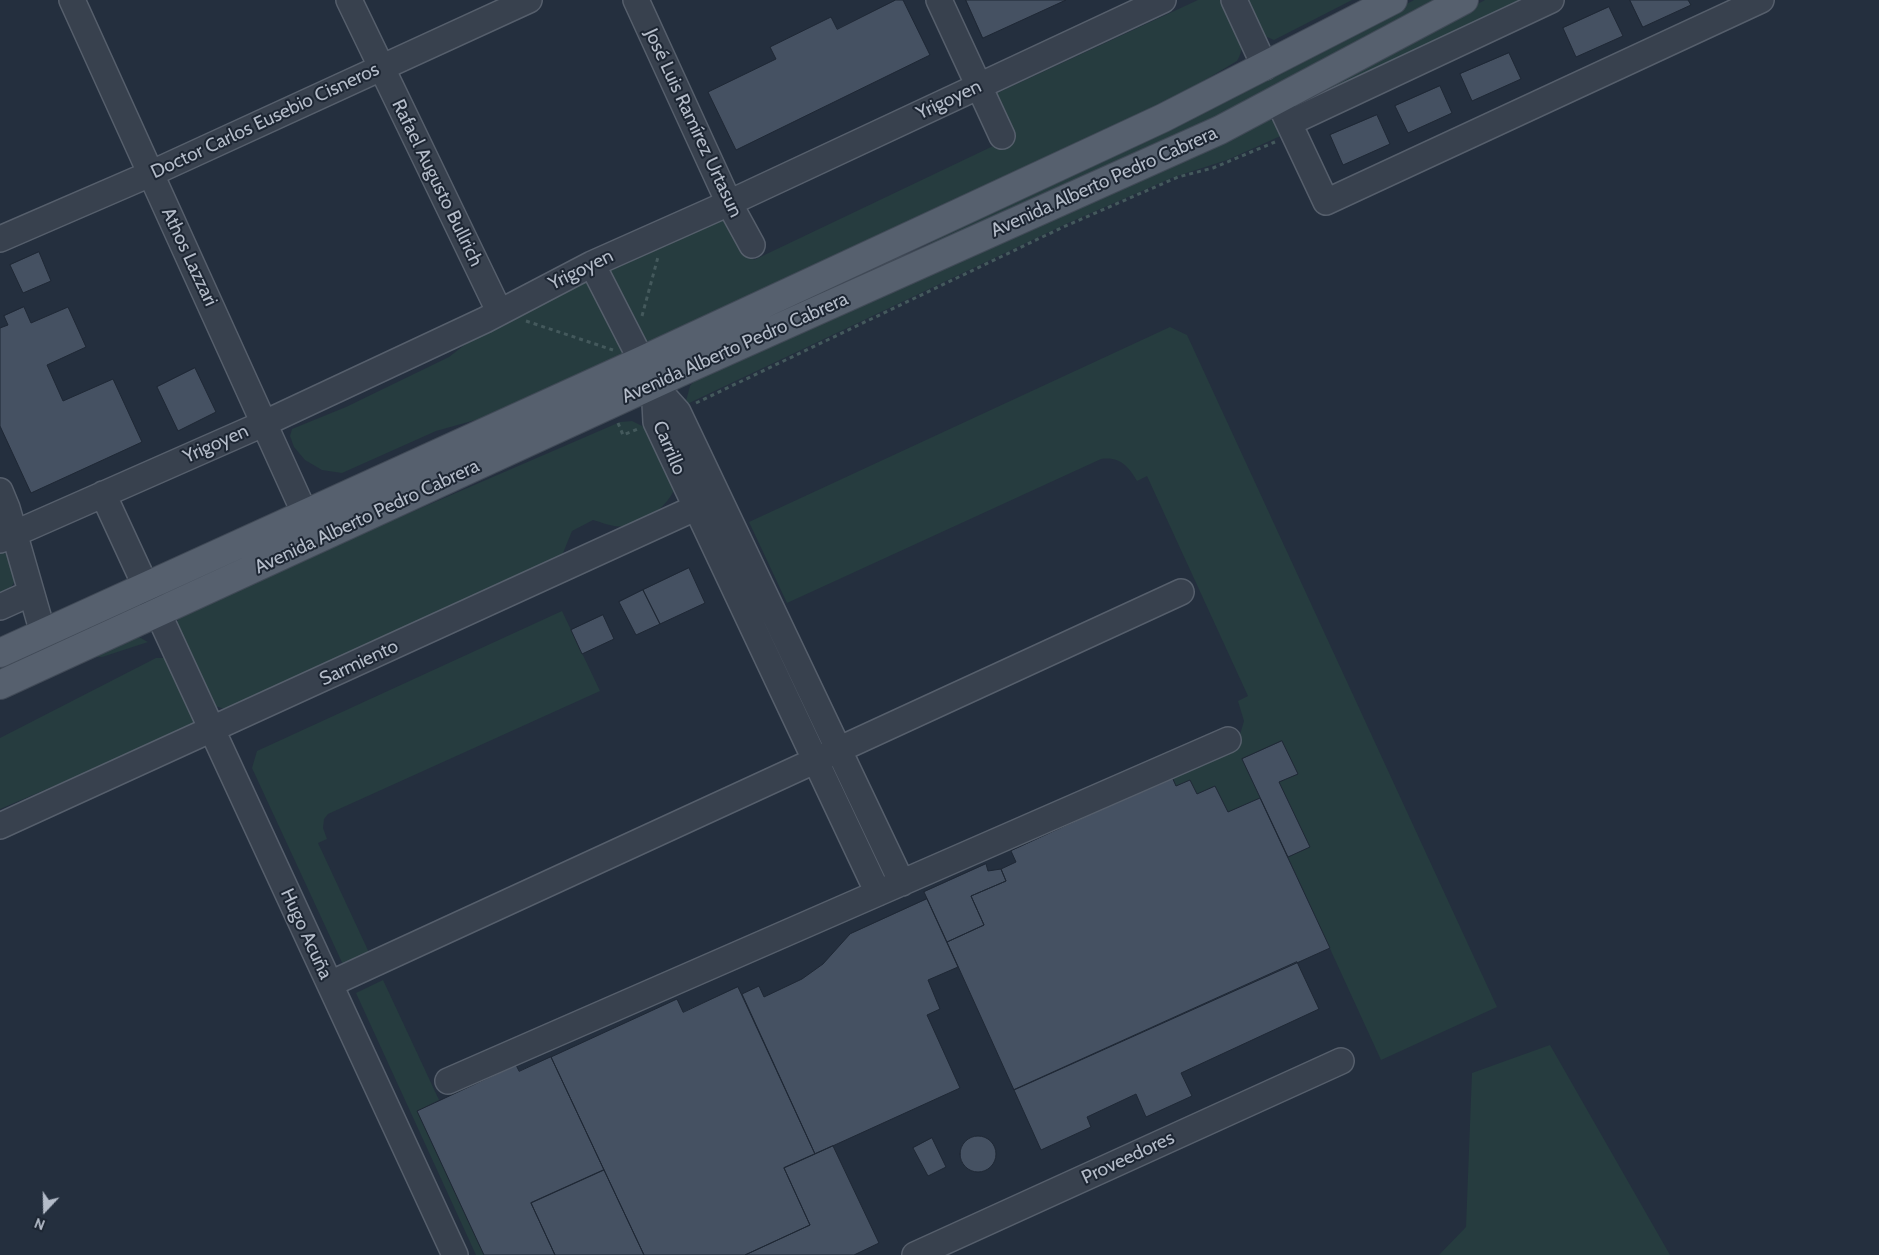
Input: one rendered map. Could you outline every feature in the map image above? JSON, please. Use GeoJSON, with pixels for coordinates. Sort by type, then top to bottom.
{"type":"FeatureCollection","features":[{"type":"Feature","properties":{"kind":"main road","name":"Avenida Alberto Pedro Cabrera"},"geometry":{"type":"LineString","coordinates":[[0,653],[643,362],[1197,102],[1393,0]]}},
{"type":"Feature","properties":{"kind":"main road","name":"Avenida Alberto Pedro Cabrera"},"geometry":{"type":"LineString","coordinates":[[0,685],[609,405],[643,362],[1205,137],[1287,118],[1464,0]]}},
{"type":"Feature","properties":{"kind":"street","name":"Athos Lazzari"},"geometry":{"type":"LineString","coordinates":[[72,0],[305,514]]}},
{"type":"Feature","properties":{"kind":"street","name":"Rafael Augusto Bullrich"},"geometry":{"type":"LineString","coordinates":[[349,0],[499,312]]}},
{"type":"Feature","properties":{"kind":"street","name":"Doctor Carlos Eusebio Cisneros"},"geometry":{"type":"LineString","coordinates":[[0,239],[150,174],[530,0]]}},
{"type":"Feature","properties":{"kind":"street","name":"José Luis Ramírez Urtasun"},"geometry":{"type":"LineString","coordinates":[[636,0],[729,203],[752,245]]}},
{"type":"Feature","properties":{"kind":"street"},"geometry":{"type":"LineString","coordinates":[[939,0],[1002,136]]}},
{"type":"Feature","properties":{"kind":"street","name":"Yrigoyen"},"geometry":{"type":"LineString","coordinates":[[8,537],[265,423],[499,312],[592,264],[729,203],[1163,0]]}},
{"type":"Feature","properties":{"kind":"street"},"geometry":{"type":"LineString","coordinates":[[1234,0],[1265,67]]}},
{"type":"Feature","properties":{"kind":"street"},"geometry":{"type":"LineString","coordinates":[[1552,0],[1287,118],[1326,202],[1761,0]]}},
{"type":"Feature","properties":{"kind":"street","name":"Carrillo"},"geometry":{"type":"LineString","coordinates":[[592,264],[643,362],[667,417],[695,508],[878,893]]}},
{"type":"Feature","properties":{"kind":"street","name":"Carrillo"},"geometry":{"type":"LineString","coordinates":[[667,417],[717,498],[842,753],[902,883]]}},
{"type":"Feature","properties":{"kind":"street"},"geometry":{"type":"LineString","coordinates":[[0,491],[8,537],[31,594],[43,633]]}},
{"type":"Feature","properties":{"kind":"street","name":"Hugo Acuña"},"geometry":{"type":"LineString","coordinates":[[103,494],[455,1255]]}},
{"type":"Feature","properties":{"kind":"street","name":"Sarmiento"},"geometry":{"type":"LineString","coordinates":[[0,826],[717,498]]}},
{"type":"Feature","properties":{"kind":"street"},"geometry":{"type":"LineString","coordinates":[[0,607],[31,594]]}},
{"type":"Feature","properties":{"kind":"street"},"geometry":{"type":"LineString","coordinates":[[332,989],[1183,596]]}},
{"type":"Feature","properties":{"kind":"street"},"geometry":{"type":"LineString","coordinates":[[448,1081],[1228,740]]}},
{"type":"Feature","properties":{"kind":"street","name":"Proveedores"},"geometry":{"type":"LineString","coordinates":[[915,1255],[1341,1061]]}},
{"type":"Feature","properties":{"kind":"path"},"geometry":{"type":"LineString","coordinates":[[609,405],[623,435],[667,417],[1061,228],[1178,177],[1213,168],[1270,145],[1287,118]]}},
{"type":"Feature","properties":{"kind":"path"},"geometry":{"type":"LineString","coordinates":[[499,312],[616,351],[643,362],[665,230]]}},
{"type":"Feature","properties":{"kind":"green space"},"geometry":{"type":"Polygon","coordinates":[[[1198,0],[1220,0],[1223,3],[1239,32],[1242,46],[1241,54],[1237,61],[1178,96],[497,414],[436,431],[342,473],[322,470],[305,460],[294,447],[290,436],[292,429],[346,407],[449,357],[481,332],[541,300],[719,217],[732,220],[754,260],[1012,137],[993,95],[1198,0]]]}},
{"type":"Feature","properties":{"kind":"green space"},"geometry":{"type":"Polygon","coordinates":[[[1245,0],[1352,0],[1274,40],[1260,34],[1245,0]]]}},
{"type":"Feature","properties":{"kind":"green space"},"geometry":{"type":"Polygon","coordinates":[[[1414,0],[1443,0],[1219,117],[667,364],[924,247],[979,212],[1322,50],[1414,0]]]}},
{"type":"Feature","properties":{"kind":"green space"},"geometry":{"type":"Polygon","coordinates":[[[1485,0],[1531,0],[1294,110],[1299,101],[1485,0]]]}},
{"type":"Feature","properties":{"kind":"green space"},"geometry":{"type":"Polygon","coordinates":[[[1265,119],[1280,122],[1285,134],[1227,160],[1174,177],[1068,223],[685,405],[690,386],[697,377],[1265,119]]]}},
{"type":"Feature","properties":{"kind":"green space"},"geometry":{"type":"Polygon","coordinates":[[[1170,327],[1187,335],[1497,1007],[1381,1060],[1288,857],[1310,847],[1279,782],[1298,774],[1282,741],[1242,759],[1260,798],[1228,812],[1215,786],[1197,794],[1176,786],[1170,772],[1239,738],[1244,721],[1238,701],[1248,696],[1147,476],[1137,481],[1131,471],[1119,461],[1101,459],[787,603],[749,522],[1170,327]]]}},
{"type":"Feature","properties":{"kind":"green space"},"geometry":{"type":"Polygon","coordinates":[[[632,421],[648,429],[671,480],[673,492],[665,504],[647,518],[640,522],[621,526],[609,525],[593,520],[572,531],[563,553],[552,562],[225,709],[215,706],[208,699],[179,632],[177,622],[183,611],[620,422],[632,421]]]}},
{"type":"Feature","properties":{"kind":"green space"},"geometry":{"type":"Polygon","coordinates":[[[0,551],[10,556],[15,579],[11,587],[0,597],[0,551]]]}},
{"type":"Feature","properties":{"kind":"green space"},"geometry":{"type":"Polygon","coordinates":[[[120,609],[122,614],[65,640],[30,665],[0,678],[0,663],[120,609]]]}},
{"type":"Feature","properties":{"kind":"green space"},"geometry":{"type":"Polygon","coordinates":[[[562,611],[600,691],[328,814],[324,819],[323,828],[327,839],[318,843],[372,959],[346,971],[252,768],[257,751],[562,611]]]}},
{"type":"Feature","properties":{"kind":"green space"},"geometry":{"type":"Polygon","coordinates":[[[135,635],[148,642],[102,657],[77,656],[135,635]]]}},
{"type":"Feature","properties":{"kind":"green space"},"geometry":{"type":"Polygon","coordinates":[[[156,658],[164,658],[169,663],[197,725],[0,809],[0,738],[156,658]]]}},
{"type":"Feature","properties":{"kind":"green space"},"geometry":{"type":"Polygon","coordinates":[[[383,980],[439,1100],[417,1111],[484,1255],[476,1255],[356,993],[383,980]]]}},
{"type":"Feature","properties":{"kind":"green space"},"geometry":{"type":"Polygon","coordinates":[[[1550,1045],[1670,1255],[1439,1255],[1466,1227],[1472,1073],[1550,1045]]]}},
{"type":"Feature","properties":{"kind":"building"},"geometry":{"type":"Polygon","coordinates":[[[896,0],[903,0],[930,55],[736,150],[708,92],[776,59],[770,47],[831,17],[837,29],[896,0]]]}},
{"type":"Feature","properties":{"kind":"building"},"geometry":{"type":"Polygon","coordinates":[[[966,0],[1066,0],[983,38],[966,0]]]}},
{"type":"Feature","properties":{"kind":"building"},"geometry":{"type":"Polygon","coordinates":[[[1630,0],[1688,0],[1691,5],[1643,27],[1630,0]]]}},
{"type":"Feature","properties":{"kind":"building"},"geometry":{"type":"Polygon","coordinates":[[[1609,7],[1623,36],[1576,57],[1563,28],[1609,7]]]}},
{"type":"Feature","properties":{"kind":"building"},"geometry":{"type":"Polygon","coordinates":[[[1509,53],[1521,79],[1472,101],[1460,74],[1509,53]]]}},
{"type":"Feature","properties":{"kind":"building"},"geometry":{"type":"Polygon","coordinates":[[[1440,86],[1452,113],[1408,133],[1395,106],[1440,86]]]}},
{"type":"Feature","properties":{"kind":"building"},"geometry":{"type":"Polygon","coordinates":[[[1377,115],[1390,144],[1343,165],[1330,135],[1377,115]]]}},
{"type":"Feature","properties":{"kind":"building"},"geometry":{"type":"Polygon","coordinates":[[[39,252],[51,281],[23,293],[10,265],[39,252]]]}},
{"type":"Feature","properties":{"kind":"building"},"geometry":{"type":"Polygon","coordinates":[[[24,307],[31,323],[68,307],[86,347],[47,365],[63,401],[113,379],[142,442],[31,493],[0,426],[0,328],[8,325],[4,316],[24,307]]]}},
{"type":"Feature","properties":{"kind":"building"},"geometry":{"type":"Polygon","coordinates":[[[195,368],[216,412],[178,431],[157,387],[195,368]]]}},
{"type":"Feature","properties":{"kind":"building"},"geometry":{"type":"Polygon","coordinates":[[[689,568],[705,603],[660,624],[643,590],[689,568]]]}},
{"type":"Feature","properties":{"kind":"building"},"geometry":{"type":"Polygon","coordinates":[[[643,590],[660,624],[636,635],[619,602],[643,590]]]}},
{"type":"Feature","properties":{"kind":"building"},"geometry":{"type":"Polygon","coordinates":[[[603,615],[614,639],[582,654],[571,630],[603,615]]]}},
{"type":"Feature","properties":{"kind":"building"},"geometry":{"type":"Polygon","coordinates":[[[1282,741],[1298,774],[1279,782],[1310,847],[1288,857],[1242,759],[1282,741]]]}},
{"type":"Feature","properties":{"kind":"building"},"geometry":{"type":"Polygon","coordinates":[[[1172,777],[1176,786],[1190,780],[1197,794],[1215,786],[1228,812],[1260,798],[1330,948],[1014,1090],[947,942],[984,925],[971,896],[1006,881],[1001,869],[1016,862],[1011,851],[1172,777]]]}},
{"type":"Feature","properties":{"kind":"building"},"geometry":{"type":"Polygon","coordinates":[[[986,864],[988,871],[1001,869],[1006,881],[971,896],[984,925],[947,942],[924,892],[986,864]]]}},
{"type":"Feature","properties":{"kind":"building"},"geometry":{"type":"Polygon","coordinates":[[[927,899],[958,967],[928,980],[940,1009],[927,1015],[960,1088],[815,1154],[742,994],[759,986],[764,997],[802,979],[823,964],[850,934],[927,899]]]}},
{"type":"Feature","properties":{"kind":"building"},"geometry":{"type":"Polygon","coordinates":[[[1297,962],[1319,1009],[1181,1073],[1192,1096],[1146,1117],[1136,1094],[1087,1117],[1091,1127],[1041,1150],[1014,1090],[1297,962]]]}},
{"type":"Feature","properties":{"kind":"building"},"geometry":{"type":"Polygon","coordinates":[[[738,987],[815,1154],[784,1168],[810,1225],[745,1255],[644,1255],[551,1057],[677,999],[683,1012],[738,987]]]}},
{"type":"Feature","properties":{"kind":"building"},"geometry":{"type":"Polygon","coordinates":[[[551,1057],[604,1170],[531,1203],[555,1255],[484,1255],[417,1111],[516,1065],[519,1071],[551,1057]]]}},
{"type":"Feature","properties":{"kind":"building"},"geometry":{"type":"Polygon","coordinates":[[[978,1136],[991,1141],[996,1154],[991,1167],[978,1172],[965,1167],[960,1154],[965,1141],[978,1136]]]}},
{"type":"Feature","properties":{"kind":"building"},"geometry":{"type":"Polygon","coordinates":[[[932,1138],[946,1167],[928,1176],[913,1148],[932,1138]]]}},
{"type":"Feature","properties":{"kind":"building"},"geometry":{"type":"Polygon","coordinates":[[[833,1146],[879,1243],[854,1255],[745,1255],[810,1225],[784,1168],[833,1146]]]}},
{"type":"Feature","properties":{"kind":"building"},"geometry":{"type":"Polygon","coordinates":[[[604,1170],[644,1255],[555,1255],[531,1203],[604,1170]]]}}]}
